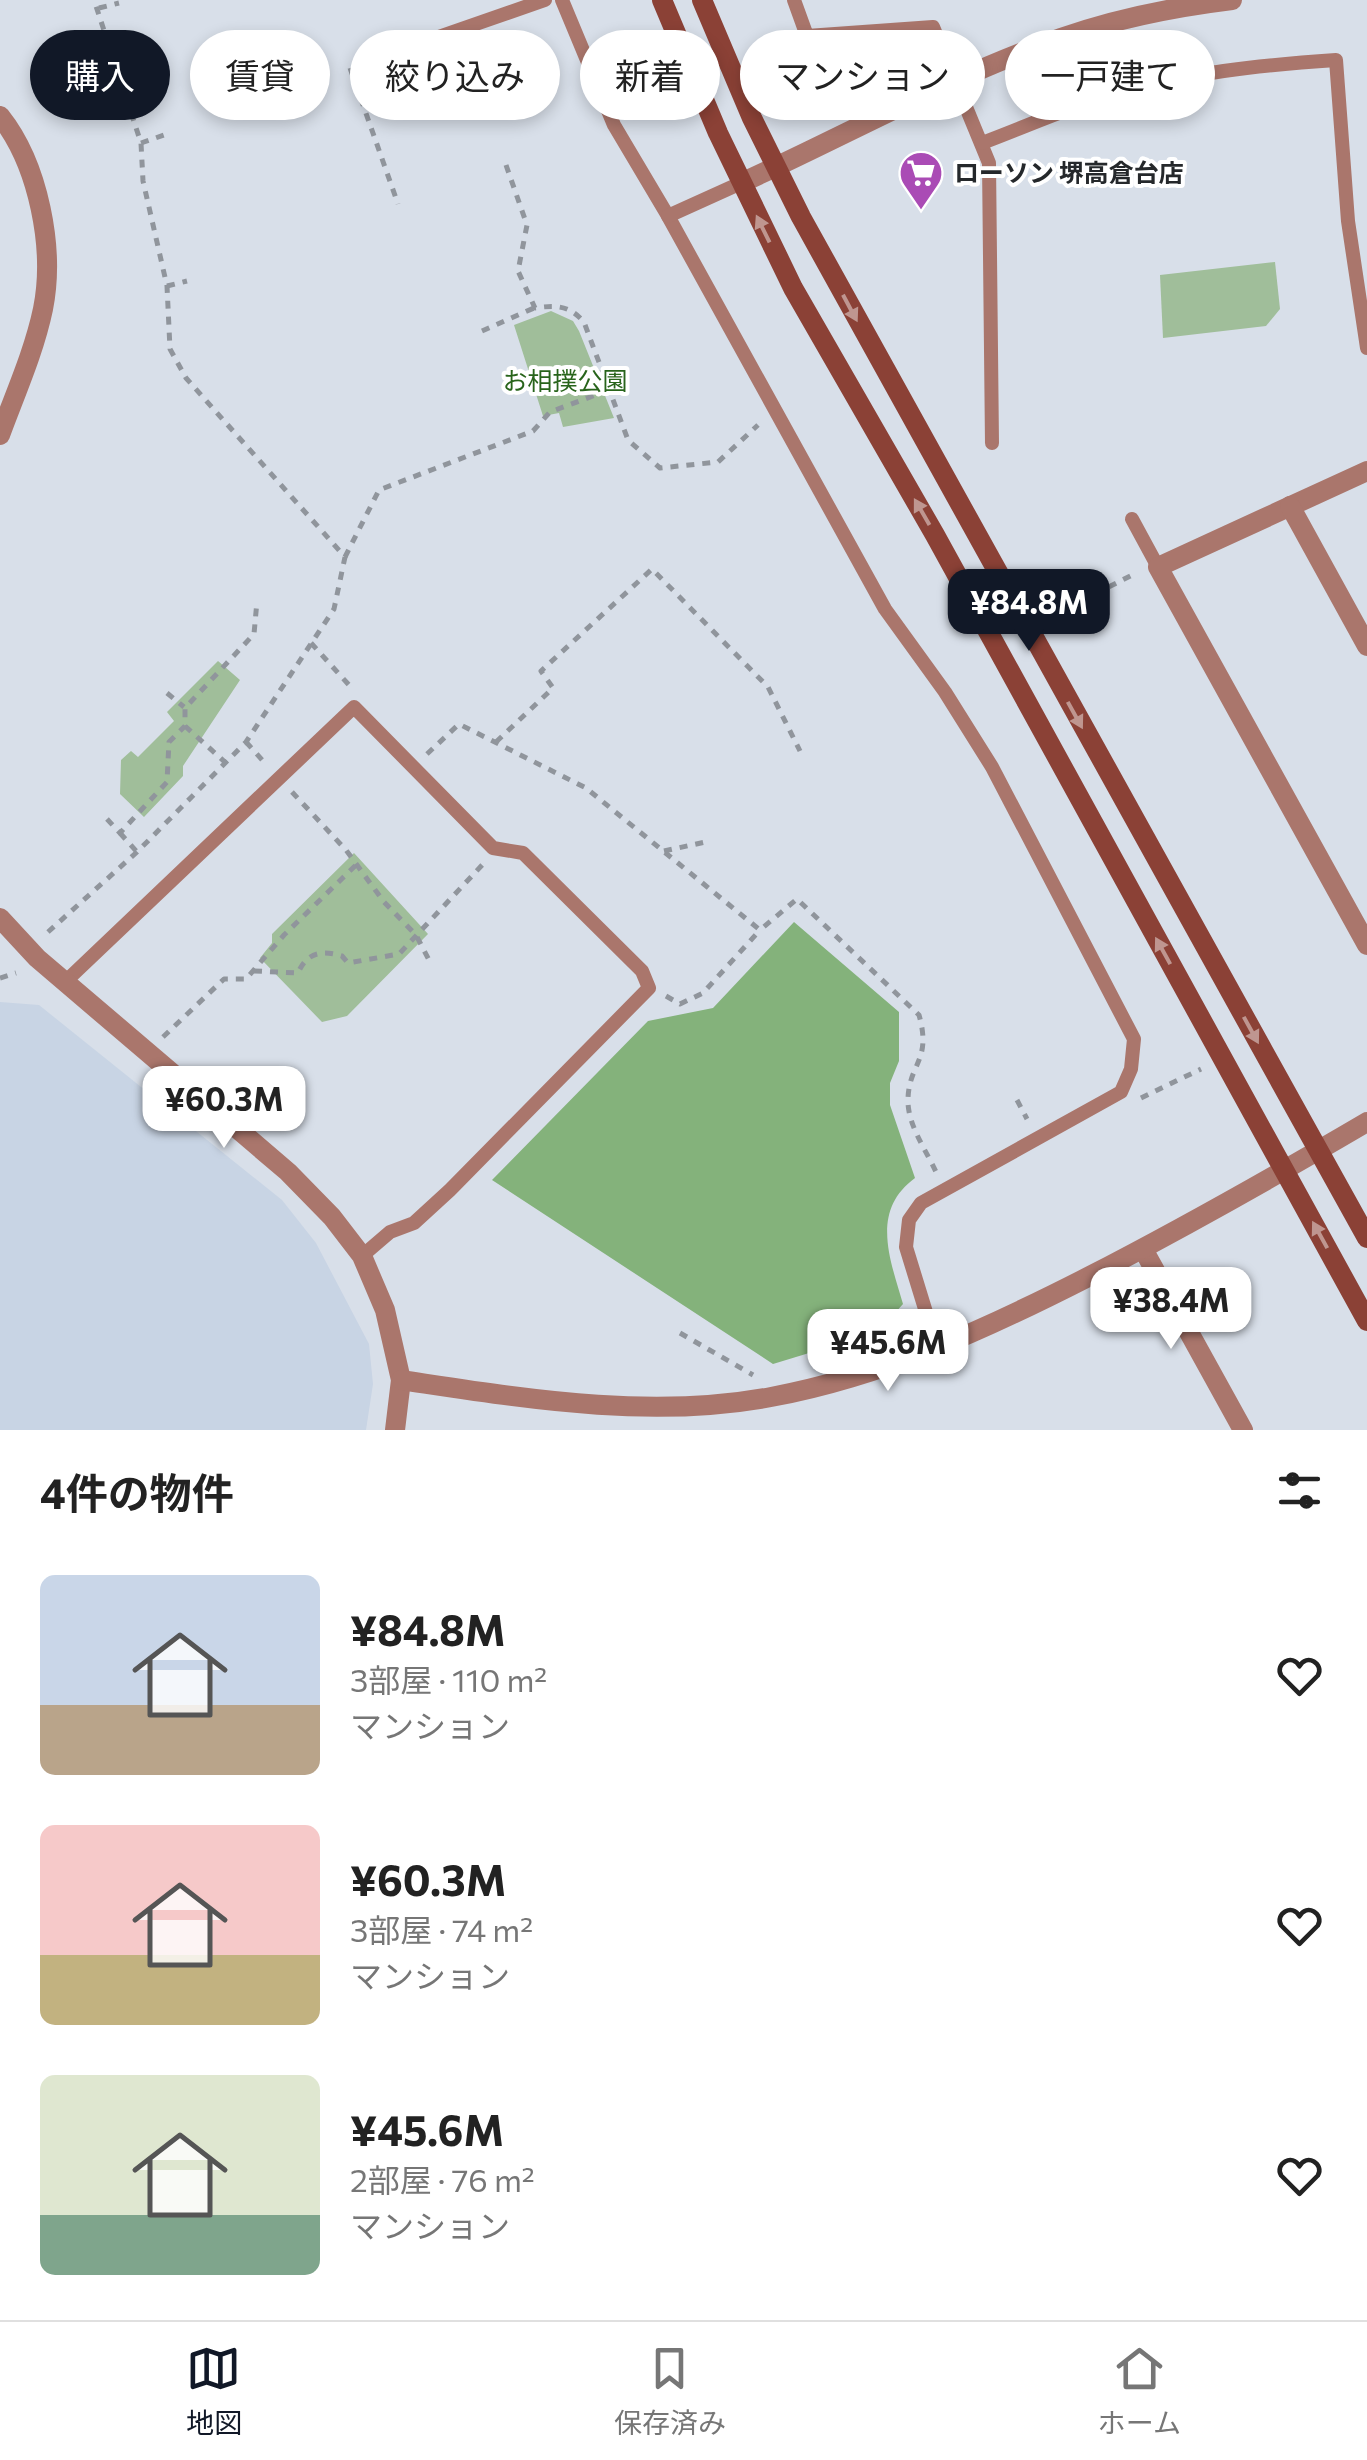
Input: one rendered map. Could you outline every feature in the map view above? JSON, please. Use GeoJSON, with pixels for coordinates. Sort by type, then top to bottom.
{"type":"FeatureCollection","features":[{"type":"Feature","properties":{"kind":"street"},"geometry":{"type":"LineString","coordinates":[[662,0],[741,183],[792,288],[935,535],[1367,1320]]}},
{"type":"Feature","properties":{"kind":"street"},"geometry":{"type":"LineString","coordinates":[[702,0],[776,167],[906,412],[1367,1238]]}},
{"type":"Feature","properties":{"kind":"street"},"geometry":{"type":"LineString","coordinates":[[985,70],[1061,38],[1166,10],[1232,0]]}},
{"type":"Feature","properties":{"kind":"street"},"geometry":{"type":"LineString","coordinates":[[0,116],[22,154],[33,185],[46,254],[43,308],[0,435]]}},
{"type":"Feature","properties":{"kind":"street"},"geometry":{"type":"LineString","coordinates":[[741,183],[875,120]]}},
{"type":"Feature","properties":{"kind":"street"},"geometry":{"type":"LineString","coordinates":[[1367,471],[1158,567],[1367,945]]}},
{"type":"Feature","properties":{"kind":"street"},"geometry":{"type":"LineString","coordinates":[[1290,506],[1367,646]]}},
{"type":"Feature","properties":{"kind":"street"},"geometry":{"type":"LineString","coordinates":[[0,918],[16,938],[288,1172],[332,1217],[362,1256],[385,1310],[401,1380],[396,1430]]}},
{"type":"Feature","properties":{"kind":"street"},"geometry":{"type":"LineString","coordinates":[[401,1380],[577,1404],[696,1405],[769,1397],[879,1371],[988,1328],[1143,1249],[1367,1122]]}},
{"type":"Feature","properties":{"kind":"street"},"geometry":{"type":"LineString","coordinates":[[1143,1249],[1243,1430]]}},
{"type":"Feature","properties":{"kind":"lane"},"geometry":{"type":"LineString","coordinates":[[459,30],[545,0]]}},
{"type":"Feature","properties":{"kind":"lane"},"geometry":{"type":"LineString","coordinates":[[562,0],[614,126],[668,216],[885,609],[945,692],[992,767],[1134,1039],[1132,1070],[1121,1092],[921,1203],[909,1220],[906,1248],[938,1348]]}},
{"type":"Feature","properties":{"kind":"lane"},"geometry":{"type":"LineString","coordinates":[[794,0],[806,30]]}},
{"type":"Feature","properties":{"kind":"lane"},"geometry":{"type":"LineString","coordinates":[[891,30],[934,30]]}},
{"type":"Feature","properties":{"kind":"lane"},"geometry":{"type":"LineString","coordinates":[[1215,72],[1336,60],[1348,222],[1367,348]]}},
{"type":"Feature","properties":{"kind":"lane"},"geometry":{"type":"LineString","coordinates":[[973,120],[990,163],[992,443]]}},
{"type":"Feature","properties":{"kind":"lane"},"geometry":{"type":"LineString","coordinates":[[982,143],[1043,120]]}},
{"type":"Feature","properties":{"kind":"lane"},"geometry":{"type":"LineString","coordinates":[[668,216],[741,183]]}},
{"type":"Feature","properties":{"kind":"lane"},"geometry":{"type":"LineString","coordinates":[[1132,519],[1158,567]]}},
{"type":"Feature","properties":{"kind":"lane"},"geometry":{"type":"LineString","coordinates":[[65,982],[354,707],[493,848],[524,853],[642,971],[649,988],[450,1190],[414,1223],[390,1232],[362,1256]]}},
{"type":"Feature","properties":{"kind":"path"},"geometry":{"type":"LineString","coordinates":[[94,0],[141,144],[143,181],[168,286],[170,349],[186,378],[345,558]]}},
{"type":"Feature","properties":{"kind":"path"},"geometry":{"type":"LineString","coordinates":[[99,8],[119,3]]}},
{"type":"Feature","properties":{"kind":"path"},"geometry":{"type":"LineString","coordinates":[[1168,26],[1169,30]]}},
{"type":"Feature","properties":{"kind":"path"},"geometry":{"type":"LineString","coordinates":[[368,120],[398,204]]}},
{"type":"Feature","properties":{"kind":"path"},"geometry":{"type":"LineString","coordinates":[[141,144],[164,135]]}},
{"type":"Feature","properties":{"kind":"path"},"geometry":{"type":"LineString","coordinates":[[506,165],[527,225],[518,271],[535,308]]}},
{"type":"Feature","properties":{"kind":"path"},"geometry":{"type":"LineString","coordinates":[[168,286],[188,281]]}},
{"type":"Feature","properties":{"kind":"path"},"geometry":{"type":"LineString","coordinates":[[482,330],[535,308],[559,305],[576,312],[584,322],[628,440],[660,468],[718,462],[775,410]]}},
{"type":"Feature","properties":{"kind":"path"},"geometry":{"type":"LineString","coordinates":[[46,934],[137,852],[246,742],[334,609],[345,558],[379,490],[533,431],[550,412],[609,390]]}},
{"type":"Feature","properties":{"kind":"path"},"geometry":{"type":"LineString","coordinates":[[1050,618],[1140,571],[1158,567]]}},
{"type":"Feature","properties":{"kind":"path"},"geometry":{"type":"LineString","coordinates":[[496,742],[554,688],[540,670],[652,570],[768,687],[800,750]]}},
{"type":"Feature","properties":{"kind":"path"},"geometry":{"type":"LineString","coordinates":[[120,833],[166,782],[169,742],[185,726],[185,708],[254,634],[256,601]]}},
{"type":"Feature","properties":{"kind":"path"},"geometry":{"type":"LineString","coordinates":[[311,644],[353,690],[354,707]]}},
{"type":"Feature","properties":{"kind":"path"},"geometry":{"type":"LineString","coordinates":[[168,693],[185,708]]}},
{"type":"Feature","properties":{"kind":"path"},"geometry":{"type":"LineString","coordinates":[[414,767],[458,724],[586,788],[760,930]]}},
{"type":"Feature","properties":{"kind":"path"},"geometry":{"type":"LineString","coordinates":[[185,726],[227,764]]}},
{"type":"Feature","properties":{"kind":"path"},"geometry":{"type":"LineString","coordinates":[[246,742],[416,935],[428,960]]}},
{"type":"Feature","properties":{"kind":"path"},"geometry":{"type":"LineString","coordinates":[[107,820],[137,852]]}},
{"type":"Feature","properties":{"kind":"path"},"geometry":{"type":"LineString","coordinates":[[664,851],[710,840]]}},
{"type":"Feature","properties":{"kind":"path"},"geometry":{"type":"LineString","coordinates":[[254,971],[298,973],[308,957],[317,952],[342,956],[348,963],[399,954],[488,859],[493,848]]}},
{"type":"Feature","properties":{"kind":"path"},"geometry":{"type":"LineString","coordinates":[[146,1053],[224,979],[246,979],[356,864]]}},
{"type":"Feature","properties":{"kind":"path"},"geometry":{"type":"LineString","coordinates":[[649,988],[680,1004],[704,993],[760,930],[797,899],[919,1014],[923,1054],[908,1094],[909,1111],[944,1190]]}},
{"type":"Feature","properties":{"kind":"path"},"geometry":{"type":"LineString","coordinates":[[0,978],[24,970]]}},
{"type":"Feature","properties":{"kind":"path"},"geometry":{"type":"LineString","coordinates":[[1164,1088],[1202,1069]]}},
{"type":"Feature","properties":{"kind":"path"},"geometry":{"type":"LineString","coordinates":[[680,1333],[766,1383],[769,1397]]}},
{"type":"Feature","properties":{"kind":"shaded area"},"geometry":{"type":"Polygon","coordinates":[[[0,1002],[39,1005],[282,1200],[316,1243],[369,1344],[373,1384],[366,1430],[0,1430],[0,1002]]]}},
{"type":"Feature","properties":{"kind":"green space"},"geometry":{"type":"Polygon","coordinates":[[[1275,262],[1280,309],[1266,326],[1163,338],[1160,275],[1275,262]]]}},
{"type":"Feature","properties":{"kind":"green space","name":"お相撲公園"},"geometry":{"type":"Polygon","coordinates":[[[551,311],[573,321],[579,331],[614,418],[563,427],[559,413],[543,416],[514,325],[551,311]]]}},
{"type":"Feature","properties":{"kind":"green space"},"geometry":{"type":"Polygon","coordinates":[[[218,661],[240,680],[183,766],[183,776],[144,817],[120,794],[121,760],[131,751],[138,757],[174,721],[167,712],[218,661]]]}},
{"type":"Feature","properties":{"kind":"green space"},"geometry":{"type":"Polygon","coordinates":[[[354,853],[428,934],[347,1016],[322,1022],[260,958],[272,943],[272,934],[354,853]]]}},
{"type":"Feature","properties":{"kind":"green space"},"geometry":{"type":"Polygon","coordinates":[[[794,922],[899,1012],[899,1061],[890,1083],[890,1105],[915,1178],[892,1205],[888,1221],[889,1253],[903,1304],[878,1332],[773,1364],[492,1180],[648,1021],[713,1008],[794,922]]]}},
{"type":"Feature","properties":{"kind":"place","name":"ローソン 堺高倉台店"},"geometry":{"type":"Point","coordinates":[921,211]}}]}
